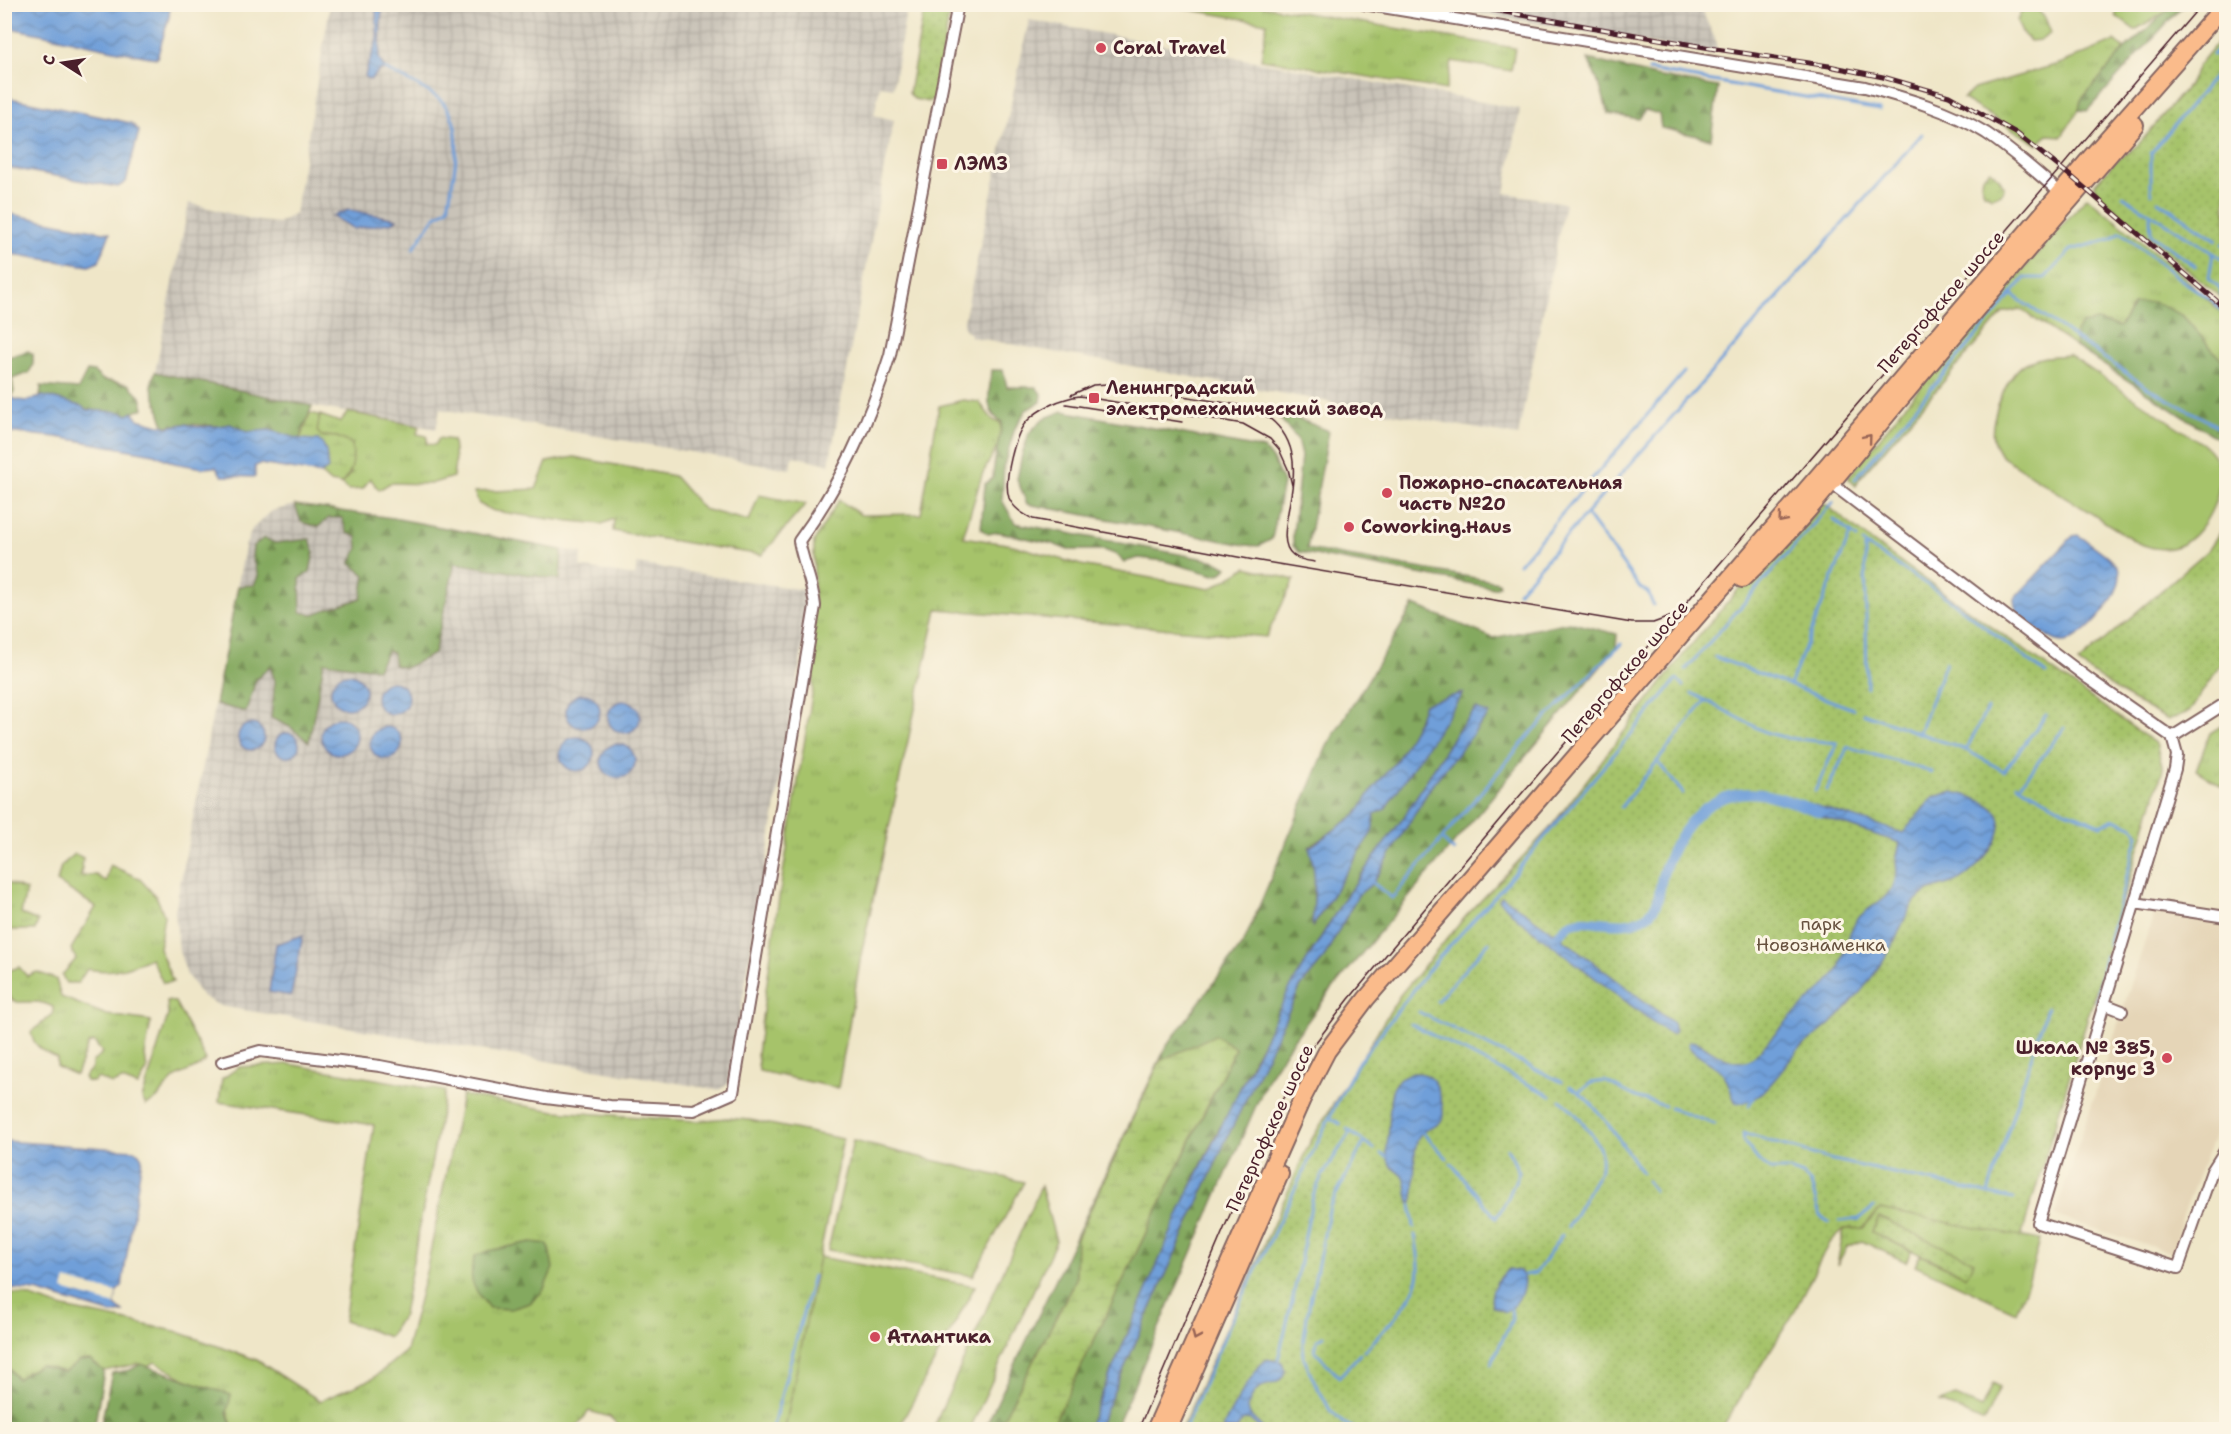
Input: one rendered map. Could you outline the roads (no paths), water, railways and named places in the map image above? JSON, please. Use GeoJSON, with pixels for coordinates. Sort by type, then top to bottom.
{"type":"FeatureCollection","features":[{"type":"Feature","properties":{"kind":"main road","name":"Петергофское шоссе"},"geometry":{"type":"LineString","coordinates":[[1155,1430],[1302,1099],[1336,1037],[1393,968],[1826,479],[2226,4]]}},
{"type":"Feature","properties":{"kind":"main road","name":"Петергофское шоссе"},"geometry":{"type":"LineString","coordinates":[[2065,197],[2226,20]]}},
{"type":"Feature","properties":{"kind":"main road","name":"Петергофское шоссе"},"geometry":{"type":"LineString","coordinates":[[1168,1430],[1309,1108],[1338,1053],[1410,965],[1742,579],[1767,556],[1826,479]]}},
{"type":"Feature","properties":{"kind":"street"},"geometry":{"type":"LineString","coordinates":[[222,1062],[260,1051],[380,1066],[546,1098],[610,1106],[694,1110],[734,1093],[815,606],[814,594],[802,561],[799,542],[847,461],[882,382],[890,355],[958,4]]}},
{"type":"Feature","properties":{"kind":"street"},"geometry":{"type":"LineString","coordinates":[[1364,4],[1865,87],[1923,104],[1967,123],[2011,151],[2065,197]]}},
{"type":"Feature","properties":{"kind":"street"},"geometry":{"type":"LineString","coordinates":[[1826,479],[2089,679],[2172,737],[2177,755],[2175,769],[2038,1223],[2178,1268],[2192,1223],[2212,1172],[2226,1149]]}},
{"type":"Feature","properties":{"kind":"street"},"geometry":{"type":"LineString","coordinates":[[2172,737],[2226,703]]}},
{"type":"Feature","properties":{"kind":"street"},"geometry":{"type":"LineString","coordinates":[[2135,903],[2226,917]]}},
{"type":"Feature","properties":{"kind":"street"},"geometry":{"type":"LineString","coordinates":[[2104,1004],[2122,1011]]}},
{"type":"Feature","properties":{"kind":"water"},"geometry":{"type":"Polygon","coordinates":[[[4,5],[170,5],[169,17],[157,58],[5,27],[4,5]]]}},
{"type":"Feature","properties":{"kind":"water"},"geometry":{"type":"Polygon","coordinates":[[[376,5],[383,5],[379,58],[385,69],[379,71],[370,80],[365,77],[377,39],[376,5]]]}},
{"type":"Feature","properties":{"kind":"water"},"geometry":{"type":"Polygon","coordinates":[[[5,97],[131,123],[139,131],[126,182],[118,187],[5,167],[5,97]]]}},
{"type":"Feature","properties":{"kind":"water"},"geometry":{"type":"Polygon","coordinates":[[[349,210],[397,219],[394,222],[354,229],[332,216],[349,210]]]}},
{"type":"Feature","properties":{"kind":"water"},"geometry":{"type":"Polygon","coordinates":[[[5,213],[110,233],[99,262],[89,266],[5,253],[5,213]]]}},
{"type":"Feature","properties":{"kind":"water"},"geometry":{"type":"Polygon","coordinates":[[[4,394],[17,400],[27,401],[44,396],[81,406],[87,410],[120,412],[128,415],[133,412],[138,419],[167,427],[185,424],[197,427],[230,424],[247,432],[269,430],[300,439],[318,440],[326,451],[328,469],[321,474],[260,464],[255,466],[255,477],[222,476],[216,467],[203,468],[174,463],[154,454],[57,437],[5,432],[4,394]]]}},
{"type":"Feature","properties":{"kind":"water"},"geometry":{"type":"Polygon","coordinates":[[[2078,535],[2115,563],[2120,576],[2111,600],[2092,624],[2071,640],[2056,641],[2016,612],[2015,598],[2073,536],[2078,535]]]}},
{"type":"Feature","properties":{"kind":"water"},"geometry":{"type":"Polygon","coordinates":[[[348,674],[360,679],[365,691],[360,703],[348,708],[336,703],[331,691],[336,679],[348,674]]]}},
{"type":"Feature","properties":{"kind":"water"},"geometry":{"type":"Polygon","coordinates":[[[392,682],[404,686],[408,698],[404,710],[392,714],[380,710],[376,698],[380,686],[392,682]]]}},
{"type":"Feature","properties":{"kind":"water"},"geometry":{"type":"Polygon","coordinates":[[[1463,693],[1385,809],[1375,814],[1372,832],[1312,927],[1314,877],[1309,848],[1357,814],[1372,790],[1397,760],[1419,719],[1424,704],[1463,693]]]}},
{"type":"Feature","properties":{"kind":"water"},"geometry":{"type":"Polygon","coordinates":[[[583,694],[595,699],[600,711],[595,723],[583,728],[571,723],[566,711],[571,699],[583,694]]]}},
{"type":"Feature","properties":{"kind":"water"},"geometry":{"type":"Polygon","coordinates":[[[624,701],[636,705],[640,717],[636,729],[624,733],[612,729],[608,717],[612,705],[624,701]]]}},
{"type":"Feature","properties":{"kind":"water"},"geometry":{"type":"Polygon","coordinates":[[[1476,709],[1489,714],[1432,785],[1373,883],[1358,895],[1322,961],[1301,986],[1225,1142],[1097,1429],[1087,1429],[1187,1195],[1290,988],[1346,896],[1404,817],[1455,734],[1476,709]]]}},
{"type":"Feature","properties":{"kind":"water"},"geometry":{"type":"Polygon","coordinates":[[[339,718],[351,724],[357,736],[351,748],[339,754],[327,748],[321,736],[327,724],[339,718]]]}},
{"type":"Feature","properties":{"kind":"water"},"geometry":{"type":"Polygon","coordinates":[[[251,724],[260,728],[264,737],[260,746],[251,750],[242,746],[238,737],[242,728],[251,724]]]}},
{"type":"Feature","properties":{"kind":"water"},"geometry":{"type":"Polygon","coordinates":[[[386,727],[397,732],[402,743],[397,754],[386,759],[375,754],[370,743],[375,732],[386,727]]]}},
{"type":"Feature","properties":{"kind":"water"},"geometry":{"type":"Polygon","coordinates":[[[287,733],[296,736],[299,745],[296,754],[287,757],[278,754],[275,745],[278,736],[287,733]]]}},
{"type":"Feature","properties":{"kind":"water"},"geometry":{"type":"Polygon","coordinates":[[[577,737],[589,742],[594,754],[589,766],[577,771],[565,766],[560,754],[565,742],[577,737]]]}},
{"type":"Feature","properties":{"kind":"water"},"geometry":{"type":"Polygon","coordinates":[[[618,744],[630,749],[635,761],[630,773],[618,778],[606,773],[601,761],[606,749],[618,744]]]}},
{"type":"Feature","properties":{"kind":"water"},"geometry":{"type":"Polygon","coordinates":[[[1953,792],[1987,804],[1999,817],[2000,826],[1997,837],[1990,850],[1965,876],[1921,895],[1909,910],[1896,939],[1869,982],[1850,1004],[1829,1025],[1799,1049],[1772,1083],[1755,1098],[1736,1103],[1722,1072],[1694,1052],[1688,1044],[1690,1041],[1697,1042],[1732,1061],[1747,1061],[1754,1057],[1839,969],[1850,933],[1857,919],[1893,888],[1897,873],[1896,860],[1900,843],[1805,811],[1808,803],[1903,833],[1933,797],[1953,792]]]}},
{"type":"Feature","properties":{"kind":"water"},"geometry":{"type":"Polygon","coordinates":[[[1502,896],[1553,932],[1570,925],[1562,936],[1563,939],[1673,1023],[1675,1031],[1672,1034],[1666,1032],[1519,920],[1499,900],[1502,896]]]}},
{"type":"Feature","properties":{"kind":"water"},"geometry":{"type":"Polygon","coordinates":[[[303,935],[291,996],[269,992],[276,944],[303,935]]]}},
{"type":"Feature","properties":{"kind":"water"},"geometry":{"type":"Polygon","coordinates":[[[1414,1073],[1425,1075],[1434,1081],[1441,1099],[1443,1117],[1438,1124],[1423,1132],[1418,1139],[1411,1205],[1404,1178],[1390,1165],[1387,1147],[1391,1094],[1398,1080],[1414,1073]]]}},
{"type":"Feature","properties":{"kind":"water"},"geometry":{"type":"Polygon","coordinates":[[[4,1141],[134,1150],[139,1153],[142,1158],[122,1286],[116,1292],[115,1305],[123,1312],[112,1314],[36,1291],[5,1288],[4,1141]]]}},
{"type":"Feature","properties":{"kind":"water"},"geometry":{"type":"Polygon","coordinates":[[[1509,1269],[1520,1271],[1524,1282],[1518,1300],[1505,1312],[1492,1306],[1491,1300],[1498,1281],[1509,1269]]]}},
{"type":"Feature","properties":{"kind":"water"},"geometry":{"type":"Polygon","coordinates":[[[1267,1359],[1282,1362],[1285,1371],[1280,1380],[1257,1390],[1247,1408],[1249,1414],[1263,1429],[1249,1419],[1242,1421],[1237,1429],[1223,1429],[1249,1380],[1267,1359]]]}},
{"type":"Feature","properties":{"kind":"waterway"},"geometry":{"type":"LineString","coordinates":[[2213,55],[2226,41]]}},
{"type":"Feature","properties":{"kind":"waterway"},"geometry":{"type":"LineString","coordinates":[[385,69],[438,98],[448,109],[456,135],[455,165],[448,208],[435,217],[413,249]]}},
{"type":"Feature","properties":{"kind":"waterway"},"geometry":{"type":"LineString","coordinates":[[1649,70],[1880,110]]}},
{"type":"Feature","properties":{"kind":"waterway"},"geometry":{"type":"LineString","coordinates":[[2151,194],[2151,153],[2215,76],[2219,77]]}},
{"type":"Feature","properties":{"kind":"waterway"},"geometry":{"type":"LineString","coordinates":[[1653,605],[1648,592],[1640,588],[1586,514],[1922,134]]}},
{"type":"Feature","properties":{"kind":"waterway"},"geometry":{"type":"LineString","coordinates":[[2123,196],[2226,261]]}},
{"type":"Feature","properties":{"kind":"waterway"},"geometry":{"type":"LineString","coordinates":[[2158,201],[2217,240]]}},
{"type":"Feature","properties":{"kind":"waterway"},"geometry":{"type":"LineString","coordinates":[[2150,215],[2151,234],[2195,266]]}},
{"type":"Feature","properties":{"kind":"waterway"},"geometry":{"type":"LineString","coordinates":[[1855,479],[2025,278],[2045,278],[2071,250],[2111,239],[2121,232],[2180,279],[2213,301],[2226,315]]}},
{"type":"Feature","properties":{"kind":"waterway"},"geometry":{"type":"LineString","coordinates":[[2223,244],[2226,247]]}},
{"type":"Feature","properties":{"kind":"waterway"},"geometry":{"type":"LineString","coordinates":[[2213,253],[2209,278],[2220,288],[2221,295],[2226,301]]}},
{"type":"Feature","properties":{"kind":"waterway"},"geometry":{"type":"LineString","coordinates":[[2011,294],[2148,388],[2226,431]]}},
{"type":"Feature","properties":{"kind":"waterway"},"geometry":{"type":"LineString","coordinates":[[1519,564],[1684,372]]}},
{"type":"Feature","properties":{"kind":"waterway"},"geometry":{"type":"LineString","coordinates":[[1686,669],[1833,502]]}},
{"type":"Feature","properties":{"kind":"waterway"},"geometry":{"type":"LineString","coordinates":[[1518,592],[1586,514]]}},
{"type":"Feature","properties":{"kind":"waterway"},"geometry":{"type":"LineString","coordinates":[[1833,519],[1857,538]]}},
{"type":"Feature","properties":{"kind":"waterway"},"geometry":{"type":"LineString","coordinates":[[1790,685],[1851,532]]}},
{"type":"Feature","properties":{"kind":"waterway"},"geometry":{"type":"LineString","coordinates":[[1863,543],[1949,599],[2046,674]]}},
{"type":"Feature","properties":{"kind":"waterway"},"geometry":{"type":"LineString","coordinates":[[1865,546],[1867,688]]}},
{"type":"Feature","properties":{"kind":"waterway"},"geometry":{"type":"LineString","coordinates":[[1373,883],[1392,898],[1530,734],[1621,644]]}},
{"type":"Feature","properties":{"kind":"waterway"},"geometry":{"type":"LineString","coordinates":[[1715,657],[1853,709]]}},
{"type":"Feature","properties":{"kind":"waterway"},"geometry":{"type":"LineString","coordinates":[[1919,732],[1946,662]]}},
{"type":"Feature","properties":{"kind":"waterway"},"geometry":{"type":"LineString","coordinates":[[1184,1430],[1232,1319],[1358,1063],[1435,962],[1497,894],[1677,679],[1683,686]]}},
{"type":"Feature","properties":{"kind":"waterway"},"geometry":{"type":"LineString","coordinates":[[1692,693],[1765,732],[1787,738],[1837,743],[1815,791]]}},
{"type":"Feature","properties":{"kind":"waterway"},"geometry":{"type":"LineString","coordinates":[[1621,807],[1705,701]]}},
{"type":"Feature","properties":{"kind":"waterway"},"geometry":{"type":"LineString","coordinates":[[1966,750],[1987,709]]}},
{"type":"Feature","properties":{"kind":"waterway"},"geometry":{"type":"LineString","coordinates":[[1863,713],[1966,750],[2004,771],[2046,715]]}},
{"type":"Feature","properties":{"kind":"waterway"},"geometry":{"type":"LineString","coordinates":[[2017,784],[2020,786],[2064,728]]}},
{"type":"Feature","properties":{"kind":"waterway"},"geometry":{"type":"LineString","coordinates":[[1827,790],[1848,747],[1932,772]]}},
{"type":"Feature","properties":{"kind":"waterway"},"geometry":{"type":"LineString","coordinates":[[1657,761],[1683,793]]}},
{"type":"Feature","properties":{"kind":"waterway"},"geometry":{"type":"LineString","coordinates":[[2020,786],[2066,811],[2101,825],[2115,819],[2134,827],[2138,835],[2108,945]]}},
{"type":"Feature","properties":{"kind":"waterway"},"geometry":{"type":"LineString","coordinates":[[1560,933],[1570,924],[1578,922],[1630,923],[1650,913],[1658,899],[1664,870],[1680,837],[1701,811],[1715,802],[1748,793],[1768,795],[1820,812]]}},
{"type":"Feature","properties":{"kind":"waterway"},"geometry":{"type":"LineString","coordinates":[[1443,840],[1454,851]]}},
{"type":"Feature","properties":{"kind":"waterway"},"geometry":{"type":"LineString","coordinates":[[1437,1001],[1489,942]]}},
{"type":"Feature","properties":{"kind":"waterway"},"geometry":{"type":"LineString","coordinates":[[2097,1001],[2105,956]]}},
{"type":"Feature","properties":{"kind":"waterway"},"geometry":{"type":"LineString","coordinates":[[1988,1193],[2047,1008]]}},
{"type":"Feature","properties":{"kind":"waterway"},"geometry":{"type":"LineString","coordinates":[[1419,1012],[1562,1082]]}},
{"type":"Feature","properties":{"kind":"waterway"},"geometry":{"type":"LineString","coordinates":[[1411,1024],[1551,1096]]}},
{"type":"Feature","properties":{"kind":"waterway"},"geometry":{"type":"LineString","coordinates":[[1579,1092],[1591,1083],[1605,1081],[1636,1097],[1665,1106]]}},
{"type":"Feature","properties":{"kind":"waterway"},"geometry":{"type":"LineString","coordinates":[[1570,1086],[1591,1103],[1642,1173]]}},
{"type":"Feature","properties":{"kind":"waterway"},"geometry":{"type":"LineString","coordinates":[[1749,1106],[1753,1098]]}},
{"type":"Feature","properties":{"kind":"waterway"},"geometry":{"type":"LineString","coordinates":[[1560,1100],[1589,1130],[1600,1150],[1601,1157],[1601,1169],[1568,1227]]}},
{"type":"Feature","properties":{"kind":"waterway"},"geometry":{"type":"LineString","coordinates":[[1670,1108],[1715,1124]]}},
{"type":"Feature","properties":{"kind":"waterway"},"geometry":{"type":"LineString","coordinates":[[1329,1117],[1340,1124]]}},
{"type":"Feature","properties":{"kind":"waterway"},"geometry":{"type":"LineString","coordinates":[[1347,1129],[1374,1149]]}},
{"type":"Feature","properties":{"kind":"waterway"},"geometry":{"type":"LineString","coordinates":[[1278,1360],[1313,1196],[1321,1178],[1350,1132]]}},
{"type":"Feature","properties":{"kind":"waterway"},"geometry":{"type":"LineString","coordinates":[[1422,1132],[1447,1158]]}},
{"type":"Feature","properties":{"kind":"waterway"},"geometry":{"type":"LineString","coordinates":[[1829,1222],[1820,1216],[1811,1183],[1803,1175],[1789,1170],[1770,1170],[1758,1160],[1744,1142],[1743,1133],[1829,1159],[2013,1199]]}},
{"type":"Feature","properties":{"kind":"waterway"},"geometry":{"type":"LineString","coordinates":[[1357,1430],[1342,1422],[1330,1410],[1310,1373],[1304,1358],[1303,1344],[1330,1206],[1364,1142]]}},
{"type":"Feature","properties":{"kind":"waterway"},"geometry":{"type":"LineString","coordinates":[[1451,1163],[1496,1218],[1519,1172],[1507,1148]]}},
{"type":"Feature","properties":{"kind":"waterway"},"geometry":{"type":"LineString","coordinates":[[1381,1154],[1387,1157]]}},
{"type":"Feature","properties":{"kind":"waterway"},"geometry":{"type":"LineString","coordinates":[[1647,1181],[1654,1191]]}},
{"type":"Feature","properties":{"kind":"waterway"},"geometry":{"type":"LineString","coordinates":[[1411,1205],[1414,1227]]}},
{"type":"Feature","properties":{"kind":"waterway"},"geometry":{"type":"LineString","coordinates":[[1839,1221],[1859,1219],[1874,1207]]}},
{"type":"Feature","properties":{"kind":"waterway"},"geometry":{"type":"LineString","coordinates":[[1364,1351],[1396,1317],[1415,1288],[1419,1268],[1415,1235]]}},
{"type":"Feature","properties":{"kind":"waterway"},"geometry":{"type":"LineString","coordinates":[[1524,1275],[1536,1273],[1562,1235]]}},
{"type":"Feature","properties":{"kind":"waterway"},"geometry":{"type":"LineString","coordinates":[[772,1430],[813,1276]]}},
{"type":"Feature","properties":{"kind":"waterway"},"geometry":{"type":"LineString","coordinates":[[1491,1364],[1512,1319],[1511,1309]]}},
{"type":"Feature","properties":{"kind":"waterway"},"geometry":{"type":"LineString","coordinates":[[1324,1336],[1317,1340],[1315,1351],[1339,1377],[1360,1354]]}},
{"type":"Feature","properties":{"kind":"tram line"},"geometry":{"type":"LineString","coordinates":[[1138,1430],[1252,1163],[1282,1100],[1313,1046],[1349,999],[1511,806],[2202,4]]}},
{"type":"Feature","properties":{"kind":"tram line"},"geometry":{"type":"LineString","coordinates":[[1071,395],[1093,385],[1108,384],[1251,407],[1276,424],[1289,443],[1293,465],[1286,544],[1295,557],[1315,562]]}},
{"type":"Feature","properties":{"kind":"tram line"},"geometry":{"type":"LineString","coordinates":[[1292,485],[1279,449],[1270,439],[1243,424],[1080,396],[1051,404],[1026,422],[1011,458],[1008,490],[1013,505],[1033,519],[1254,560],[1632,623],[1653,623],[1675,615]]}},
{"type":"Feature","properties":{"kind":"tram line"},"geometry":{"type":"LineString","coordinates":[[1066,404],[1182,422]]}},
{"type":"Feature","properties":{"kind":"railway"},"geometry":{"type":"LineString","coordinates":[[1459,4],[1716,49],[1829,66],[1883,77],[1949,96],[2016,133],[2073,178],[2226,309]]}},
{"type":"Feature","properties":{"kind":"place","name":"Coral Travel"},"geometry":{"type":"Point","coordinates":[1101,48]}},
{"type":"Feature","properties":{"kind":"place","name":"ЛЭМЗ"},"geometry":{"type":"Point","coordinates":[942,164]}},
{"type":"Feature","properties":{"kind":"place","name":"Ленинградский электромеханический завод"},"geometry":{"type":"Point","coordinates":[1094,398]}},
{"type":"Feature","properties":{"kind":"place","name":"Пожарно-спасательная часть №20"},"geometry":{"type":"Point","coordinates":[1387,493]}},
{"type":"Feature","properties":{"kind":"place","name":"Coworking.Haus"},"geometry":{"type":"Point","coordinates":[1349,527]}},
{"type":"Feature","properties":{"kind":"place","name":"Школа № 385, корпус 3"},"geometry":{"type":"Point","coordinates":[2167,1058]}},
{"type":"Feature","properties":{"kind":"place","name":"Атлантика"},"geometry":{"type":"Point","coordinates":[875,1337]}},
{"type":"Feature","properties":{"kind":"park label","name":"парк Новознаменка"},"geometry":{"type":"Point","coordinates":[1821,934]}}]}
